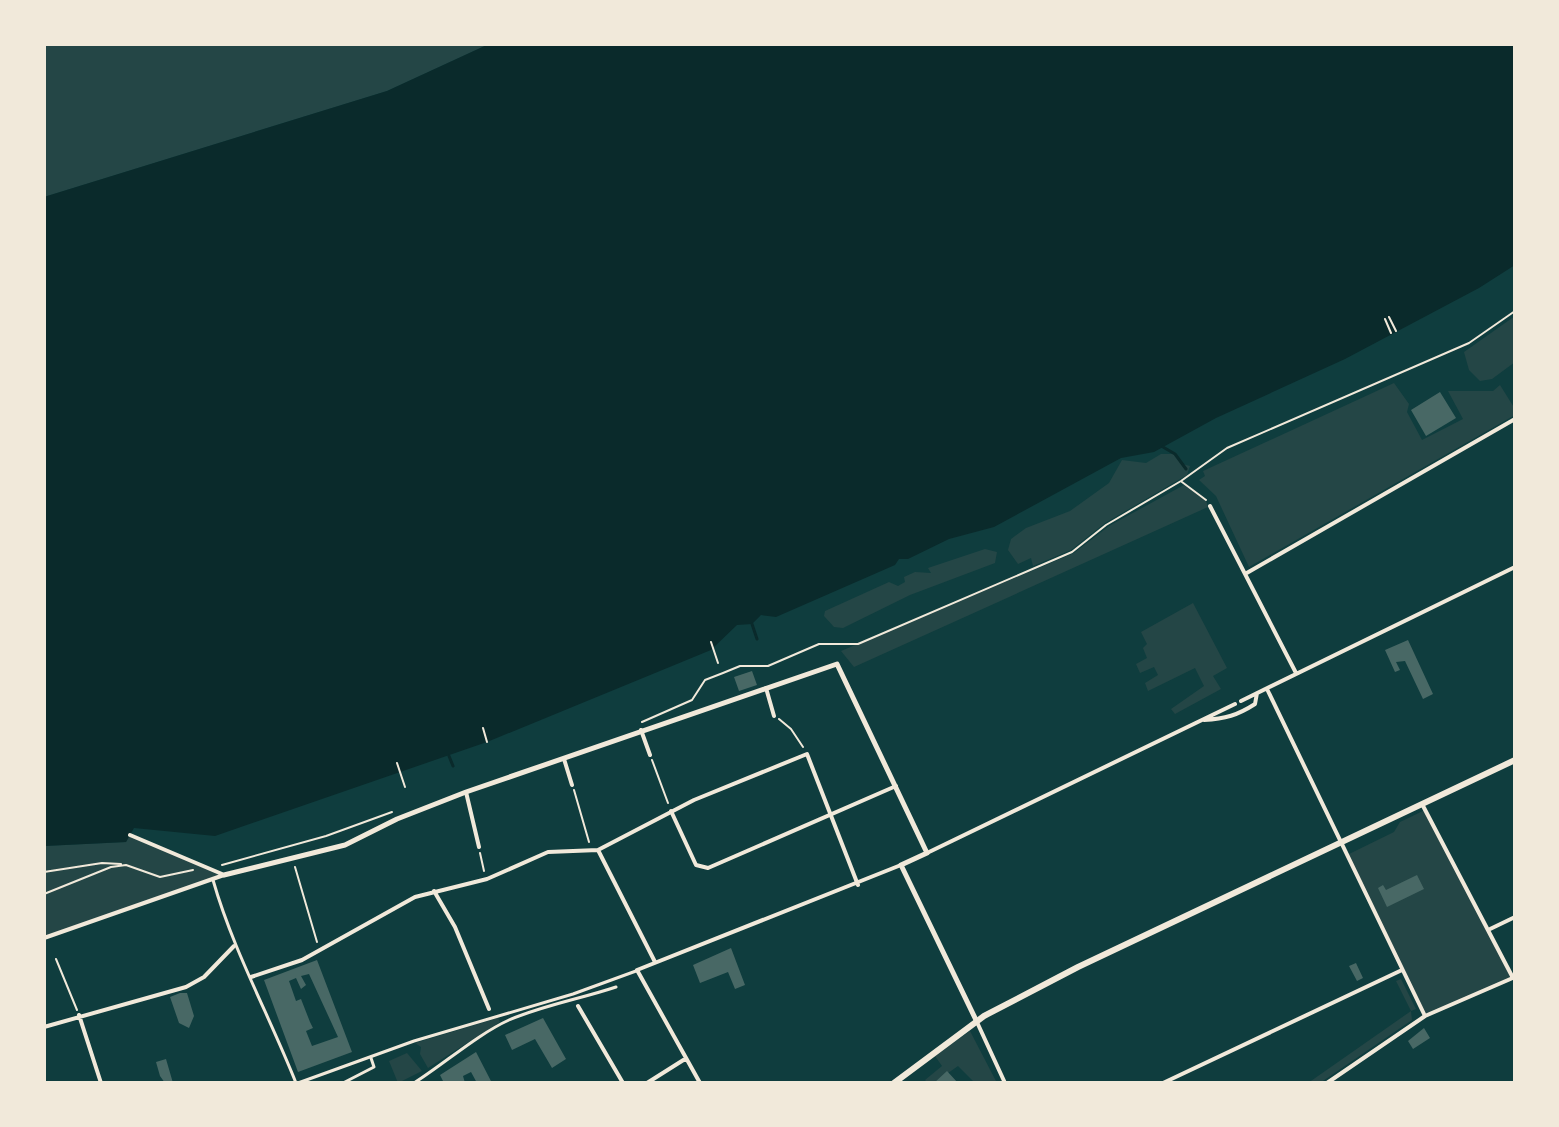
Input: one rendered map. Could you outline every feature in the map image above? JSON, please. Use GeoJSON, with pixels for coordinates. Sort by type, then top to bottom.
{"type":"FeatureCollection","features":[{"type":"Feature","properties":{"kind":"main road"},"geometry":{"type":"LineString","coordinates":[[894,1083],[976,1020],[1078,967],[1515,760]]}},
{"type":"Feature","properties":{"kind":"street"},"geometry":{"type":"LineString","coordinates":[[1245,574],[1515,419]]}},
{"type":"Feature","properties":{"kind":"street"},"geometry":{"type":"LineString","coordinates":[[1210,506],[1296,673]]}},
{"type":"Feature","properties":{"kind":"street"},"geometry":{"type":"LineString","coordinates":[[212,878],[234,946],[251,977],[297,1083],[492,1017],[573,994],[858,885],[1515,567]]}},
{"type":"Feature","properties":{"kind":"street"},"geometry":{"type":"LineString","coordinates":[[44,938],[212,878],[345,845],[397,819],[564,759],[639,727],[837,664],[927,853]]}},
{"type":"Feature","properties":{"kind":"street"},"geometry":{"type":"LineString","coordinates":[[766,688],[774,716]]}},
{"type":"Feature","properties":{"kind":"street"},"geometry":{"type":"LineString","coordinates":[[1267,689],[1425,1016]]}},
{"type":"Feature","properties":{"kind":"street"},"geometry":{"type":"LineString","coordinates":[[1202,721],[1228,719],[1243,712],[1255,704],[1257,693]]}},
{"type":"Feature","properties":{"kind":"street"},"geometry":{"type":"LineString","coordinates":[[639,727],[650,755]]}},
{"type":"Feature","properties":{"kind":"street"},"geometry":{"type":"LineString","coordinates":[[251,977],[302,960],[384,912],[434,891],[487,879],[548,852],[595,850],[671,811],[807,754],[858,885]]}},
{"type":"Feature","properties":{"kind":"street"},"geometry":{"type":"LineString","coordinates":[[564,759],[572,785]]}},
{"type":"Feature","properties":{"kind":"street"},"geometry":{"type":"LineString","coordinates":[[671,811],[696,865],[704,869],[897,785]]}},
{"type":"Feature","properties":{"kind":"street"},"geometry":{"type":"LineString","coordinates":[[466,792],[479,847]]}},
{"type":"Feature","properties":{"kind":"street"},"geometry":{"type":"LineString","coordinates":[[1327,1083],[1425,1016],[1514,978],[1422,804]]}},
{"type":"Feature","properties":{"kind":"street"},"geometry":{"type":"LineString","coordinates":[[130,835],[224,875]]}},
{"type":"Feature","properties":{"kind":"street"},"geometry":{"type":"LineString","coordinates":[[595,850],[655,963]]}},
{"type":"Feature","properties":{"kind":"street"},"geometry":{"type":"LineString","coordinates":[[901,865],[1005,1083]]}},
{"type":"Feature","properties":{"kind":"street"},"geometry":{"type":"LineString","coordinates":[[434,891],[455,927],[492,1017]]}},
{"type":"Feature","properties":{"kind":"street"},"geometry":{"type":"LineString","coordinates":[[1488,930],[1515,917]]}},
{"type":"Feature","properties":{"kind":"street"},"geometry":{"type":"LineString","coordinates":[[44,1027],[186,987],[204,977],[234,946]]}},
{"type":"Feature","properties":{"kind":"street"},"geometry":{"type":"LineString","coordinates":[[637,970],[700,1083]]}},
{"type":"Feature","properties":{"kind":"street"},"geometry":{"type":"LineString","coordinates":[[1163,1083],[1402,970]]}},
{"type":"Feature","properties":{"kind":"street"},"geometry":{"type":"LineString","coordinates":[[414,1083],[506,1022],[564,1000],[577,1004],[616,987]]}},
{"type":"Feature","properties":{"kind":"street"},"geometry":{"type":"LineString","coordinates":[[573,994],[623,1083]]}},
{"type":"Feature","properties":{"kind":"street"},"geometry":{"type":"LineString","coordinates":[[79,1015],[101,1083]]}},
{"type":"Feature","properties":{"kind":"street"},"geometry":{"type":"LineString","coordinates":[[343,1083],[374,1067],[371,1058]]}},
{"type":"Feature","properties":{"kind":"street"},"geometry":{"type":"LineString","coordinates":[[647,1083],[685,1059]]}},
{"type":"Feature","properties":{"kind":"path"},"geometry":{"type":"LineString","coordinates":[[639,727],[692,700],[705,680],[740,666],[768,666],[819,644],[858,644],[1072,552],[1106,525],[1181,481],[1227,448],[1469,343],[1515,311]]}},
{"type":"Feature","properties":{"kind":"path"},"geometry":{"type":"LineString","coordinates":[[1389,317],[1396,331]]}},
{"type":"Feature","properties":{"kind":"path"},"geometry":{"type":"LineString","coordinates":[[1385,319],[1391,333]]}},
{"type":"Feature","properties":{"kind":"path"},"geometry":{"type":"LineString","coordinates":[[1181,481],[1210,506]]}},
{"type":"Feature","properties":{"kind":"path"},"geometry":{"type":"LineString","coordinates":[[711,642],[718,663]]}},
{"type":"Feature","properties":{"kind":"path"},"geometry":{"type":"LineString","coordinates":[[774,716],[791,729],[807,754]]}},
{"type":"Feature","properties":{"kind":"path"},"geometry":{"type":"LineString","coordinates":[[483,728],[487,742]]}},
{"type":"Feature","properties":{"kind":"path"},"geometry":{"type":"LineString","coordinates":[[650,755],[671,811]]}},
{"type":"Feature","properties":{"kind":"path"},"geometry":{"type":"LineString","coordinates":[[397,763],[405,787]]}},
{"type":"Feature","properties":{"kind":"path"},"geometry":{"type":"LineString","coordinates":[[572,785],[595,850]]}},
{"type":"Feature","properties":{"kind":"path"},"geometry":{"type":"LineString","coordinates":[[44,872],[102,863],[126,865],[160,877],[235,863],[326,836],[400,809]]}},
{"type":"Feature","properties":{"kind":"path"},"geometry":{"type":"LineString","coordinates":[[479,847],[487,879]]}},
{"type":"Feature","properties":{"kind":"path"},"geometry":{"type":"LineString","coordinates":[[293,858],[319,950]]}},
{"type":"Feature","properties":{"kind":"path"},"geometry":{"type":"LineString","coordinates":[[44,894],[111,867],[126,865]]}},
{"type":"Feature","properties":{"kind":"path"},"geometry":{"type":"LineString","coordinates":[[56,959],[79,1015]]}},
{"type":"Feature","properties":{"kind":"shaded area"},"geometry":{"type":"Polygon","coordinates":[[[44,44],[489,44],[387,91],[44,197],[44,44]]]}},
{"type":"Feature","properties":{"kind":"shaded area"},"geometry":{"type":"Polygon","coordinates":[[[489,44],[1515,44],[1515,265],[1479,288],[1345,359],[1216,418],[1154,452],[1121,458],[994,527],[949,539],[908,559],[899,559],[895,565],[776,617],[761,615],[752,624],[737,625],[711,650],[487,742],[215,836],[134,828],[126,842],[44,846],[44,197],[387,91],[489,44]]]}},
{"type":"Feature","properties":{"kind":"shaded area"},"geometry":{"type":"Polygon","coordinates":[[[1515,316],[1515,362],[1492,379],[1480,381],[1469,370],[1464,352],[1515,316]]]}},
{"type":"Feature","properties":{"kind":"shaded area"},"geometry":{"type":"Polygon","coordinates":[[[1394,383],[1409,404],[1407,412],[1422,440],[1463,419],[1448,391],[1493,391],[1500,385],[1515,409],[1515,415],[1249,567],[1216,496],[1199,480],[1205,476],[1203,471],[1394,383]]]}},
{"type":"Feature","properties":{"kind":"shaded area"},"geometry":{"type":"Polygon","coordinates":[[[1161,454],[1175,454],[1182,464],[1190,466],[1187,475],[1105,523],[1071,550],[1033,566],[1031,558],[1018,564],[1008,550],[1011,539],[1026,528],[1070,511],[1109,483],[1122,460],[1146,463],[1161,454]]]}},
{"type":"Feature","properties":{"kind":"shaded area"},"geometry":{"type":"Polygon","coordinates":[[[1184,485],[1206,501],[1208,507],[854,667],[841,651],[1074,553],[1109,526],[1184,485]]]}},
{"type":"Feature","properties":{"kind":"shaded area"},"geometry":{"type":"Polygon","coordinates":[[[985,549],[997,552],[995,563],[910,595],[843,628],[834,627],[824,616],[825,611],[889,582],[898,586],[905,582],[904,577],[915,572],[931,573],[928,568],[985,549]]]}},
{"type":"Feature","properties":{"kind":"shaded area"},"geometry":{"type":"Polygon","coordinates":[[[1193,603],[1227,668],[1213,676],[1221,689],[1175,714],[1171,709],[1204,686],[1195,668],[1148,691],[1145,683],[1158,675],[1154,667],[1140,673],[1136,664],[1147,658],[1143,648],[1147,644],[1141,632],[1193,603]]]}},
{"type":"Feature","properties":{"kind":"shaded area"},"geometry":{"type":"Polygon","coordinates":[[[1425,810],[1513,978],[1425,1016],[1347,855],[1394,832],[1400,822],[1425,810]]]}},
{"type":"Feature","properties":{"kind":"shaded area"},"geometry":{"type":"Polygon","coordinates":[[[130,835],[224,875],[44,938],[44,846],[126,842],[130,835]]]}},
{"type":"Feature","properties":{"kind":"shaded area"},"geometry":{"type":"Polygon","coordinates":[[[1401,979],[1416,1009],[1411,1011],[1396,981],[1401,979]]]}},
{"type":"Feature","properties":{"kind":"shaded area"},"geometry":{"type":"Polygon","coordinates":[[[1411,1011],[1412,1020],[1320,1083],[1308,1083],[1411,1011]]]}},
{"type":"Feature","properties":{"kind":"shaded area"},"geometry":{"type":"Polygon","coordinates":[[[498,1018],[500,1022],[428,1068],[420,1054],[421,1047],[415,1043],[498,1018]]]}},
{"type":"Feature","properties":{"kind":"shaded area"},"geometry":{"type":"Polygon","coordinates":[[[970,1031],[997,1083],[975,1083],[958,1066],[934,1083],[928,1083],[925,1080],[942,1066],[935,1056],[970,1031]]]}},
{"type":"Feature","properties":{"kind":"shaded area"},"geometry":{"type":"Polygon","coordinates":[[[407,1053],[422,1071],[398,1083],[389,1061],[407,1053]]]}},
{"type":"Feature","properties":{"kind":"building"},"geometry":{"type":"Polygon","coordinates":[[[1440,392],[1456,418],[1426,436],[1411,410],[1440,392]]]}},
{"type":"Feature","properties":{"kind":"building"},"geometry":{"type":"Polygon","coordinates":[[[1408,640],[1433,694],[1423,699],[1405,661],[1396,662],[1400,670],[1395,672],[1385,650],[1408,640]]]}},
{"type":"Feature","properties":{"kind":"building"},"geometry":{"type":"Polygon","coordinates":[[[752,671],[757,685],[739,691],[734,677],[752,671]]]}},
{"type":"Feature","properties":{"kind":"building"},"geometry":{"type":"Polygon","coordinates":[[[1417,875],[1424,889],[1387,907],[1378,888],[1383,885],[1386,890],[1417,875]]]}},
{"type":"Feature","properties":{"kind":"building"},"geometry":{"type":"Polygon","coordinates":[[[731,948],[745,985],[735,989],[728,972],[700,983],[693,965],[731,948]]]}},
{"type":"Feature","properties":{"kind":"building"},"geometry":{"type":"Polygon","coordinates":[[[317,960],[352,1052],[298,1072],[264,980],[317,960]],[[309,974],[301,976],[306,985],[301,989],[296,978],[289,981],[296,1001],[301,999],[313,1028],[306,1031],[312,1046],[338,1037],[309,974]]]}},
{"type":"Feature","properties":{"kind":"building"},"geometry":{"type":"Polygon","coordinates":[[[1356,963],[1363,978],[1357,981],[1349,966],[1356,963]]]}},
{"type":"Feature","properties":{"kind":"building"},"geometry":{"type":"Polygon","coordinates":[[[187,993],[194,1016],[189,1028],[179,1023],[170,997],[187,993]]]}},
{"type":"Feature","properties":{"kind":"building"},"geometry":{"type":"Polygon","coordinates":[[[543,1018],[566,1059],[552,1068],[535,1039],[512,1050],[505,1035],[543,1018]]]}},
{"type":"Feature","properties":{"kind":"building"},"geometry":{"type":"Polygon","coordinates":[[[1424,1028],[1430,1038],[1413,1049],[1408,1041],[1424,1028]]]}},
{"type":"Feature","properties":{"kind":"building"},"geometry":{"type":"Polygon","coordinates":[[[476,1052],[492,1083],[477,1083],[471,1072],[463,1076],[465,1083],[444,1083],[440,1075],[476,1052]]]}},
{"type":"Feature","properties":{"kind":"building"},"geometry":{"type":"Polygon","coordinates":[[[166,1059],[173,1083],[165,1083],[160,1076],[156,1062],[166,1059]]]}},
{"type":"Feature","properties":{"kind":"building"},"geometry":{"type":"Polygon","coordinates":[[[947,1071],[958,1083],[934,1083],[947,1071]]]}},
{"type":"Feature","properties":{"kind":"waterway"},"geometry":{"type":"LineString","coordinates":[[1163,447],[1175,454],[1186,469]]}},
{"type":"Feature","properties":{"kind":"waterway"},"geometry":{"type":"LineString","coordinates":[[752,624],[757,639]]}},
{"type":"Feature","properties":{"kind":"waterway"},"geometry":{"type":"LineString","coordinates":[[449,756],[453,766]]}}]}
